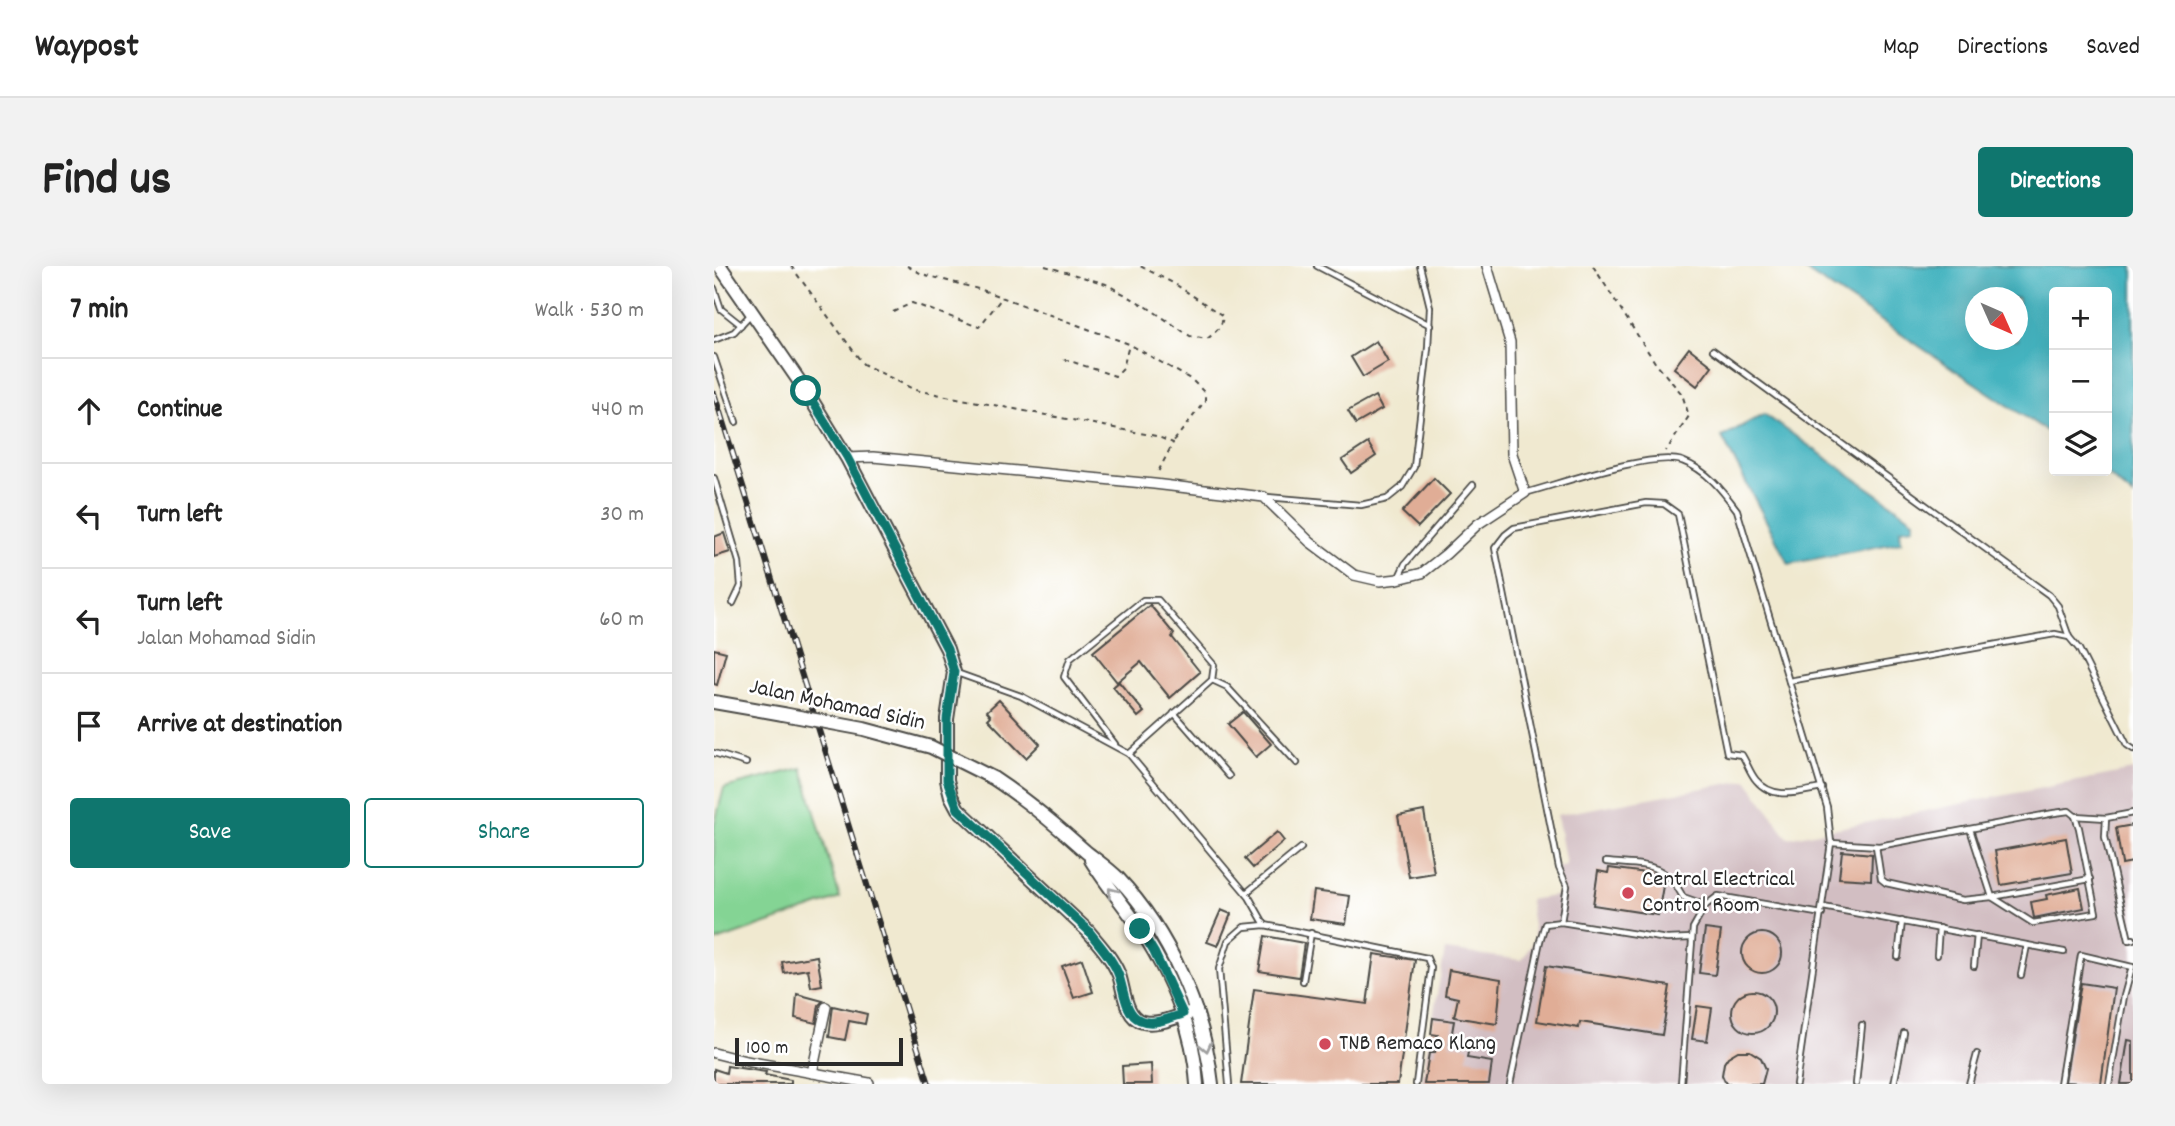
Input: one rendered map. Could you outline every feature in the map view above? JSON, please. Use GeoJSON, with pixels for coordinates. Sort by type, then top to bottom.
{"type":"FeatureCollection","features":[{"type":"Feature","properties":{"kind":"street"},"geometry":{"type":"LineString","coordinates":[[720,266],[806,391],[847,457],[947,649],[954,672],[947,719],[947,780],[958,809],[1088,930],[1107,954],[1118,974],[1131,1013],[1136,1018],[1142,1022],[1156,1022],[1189,1013]]}},
{"type":"Feature","properties":{"kind":"street"},"geometry":{"type":"LineString","coordinates":[[847,457],[873,457],[1264,497],[1310,542],[1354,575],[1380,581],[1422,573],[1478,524],[1525,493],[1512,454],[1510,342],[1487,266]]}},
{"type":"Feature","properties":{"kind":"street","name":"Jalan Mohamad Sidin"},"geometry":{"type":"LineString","coordinates":[[714,702],[864,729],[931,747],[993,778],[1051,819],[1086,851],[1154,952],[1189,1013],[1210,1065],[1212,1084]]}},
{"type":"Feature","properties":{"kind":"street"},"geometry":{"type":"LineString","coordinates":[[812,1073],[827,1007]]}},
{"type":"Feature","properties":{"kind":"street","name":"Jalan Mohamad Sidin"},"geometry":{"type":"LineString","coordinates":[[1189,1013],[1197,1084]]}},
{"type":"Feature","properties":{"kind":"street"},"geometry":{"type":"LineString","coordinates":[[714,1053],[869,1083]]}},
{"type":"Feature","properties":{"kind":"lane"},"geometry":{"type":"LineString","coordinates":[[1317,266],[1430,325]]}},
{"type":"Feature","properties":{"kind":"lane"},"geometry":{"type":"LineString","coordinates":[[1264,497],[1361,505],[1387,499],[1402,487],[1413,467],[1430,325],[1430,307],[1420,266]]}},
{"type":"Feature","properties":{"kind":"lane"},"geometry":{"type":"LineString","coordinates":[[714,288],[721,309],[741,325]]}},
{"type":"Feature","properties":{"kind":"lane"},"geometry":{"type":"LineString","coordinates":[[714,341],[734,332],[752,312]]}},
{"type":"Feature","properties":{"kind":"lane"},"geometry":{"type":"LineString","coordinates":[[1713,350],[2049,595],[2058,606],[2069,637],[2079,649],[2127,745],[2133,749]]}},
{"type":"Feature","properties":{"kind":"lane"},"geometry":{"type":"LineString","coordinates":[[714,357],[736,422]]}},
{"type":"Feature","properties":{"kind":"lane"},"geometry":{"type":"LineString","coordinates":[[1525,493],[1643,460],[1681,461],[1713,479],[1737,510],[1822,788],[1831,843],[1796,1084]]}},
{"type":"Feature","properties":{"kind":"lane"},"geometry":{"type":"LineString","coordinates":[[714,478],[739,562],[741,586],[733,603]]}},
{"type":"Feature","properties":{"kind":"lane"},"geometry":{"type":"LineString","coordinates":[[1398,579],[1405,564],[1473,485]]}},
{"type":"Feature","properties":{"kind":"lane"},"geometry":{"type":"LineString","coordinates":[[1561,922],[1567,886],[1559,868],[1495,548],[1514,528],[1646,503],[1664,504],[1678,514],[1727,753],[1742,755],[1756,780],[1769,791],[1788,794],[1822,788]]}},
{"type":"Feature","properties":{"kind":"lane"},"geometry":{"type":"LineString","coordinates":[[1115,744],[1065,677],[1069,659],[1143,600],[1158,600],[1214,665],[1212,680],[1129,754]]}},
{"type":"Feature","properties":{"kind":"lane"},"geometry":{"type":"LineString","coordinates":[[1789,681],[2055,635],[2069,637]]}},
{"type":"Feature","properties":{"kind":"lane"},"geometry":{"type":"LineString","coordinates":[[954,672],[1021,696],[1115,744],[1129,754],[1246,893],[1265,925]]}},
{"type":"Feature","properties":{"kind":"lane"},"geometry":{"type":"LineString","coordinates":[[1212,680],[1227,687],[1297,763]]}},
{"type":"Feature","properties":{"kind":"lane"},"geometry":{"type":"LineString","coordinates":[[1174,713],[1228,776]]}},
{"type":"Feature","properties":{"kind":"lane"},"geometry":{"type":"LineString","coordinates":[[714,753],[746,763]]}},
{"type":"Feature","properties":{"kind":"lane"},"geometry":{"type":"LineString","coordinates":[[1831,843],[1876,846],[2069,811],[2075,816],[2106,818],[2133,813]]}},
{"type":"Feature","properties":{"kind":"lane"},"geometry":{"type":"LineString","coordinates":[[1970,829],[1992,897],[2034,923],[2096,912],[2075,816]]}},
{"type":"Feature","properties":{"kind":"lane"},"geometry":{"type":"LineString","coordinates":[[2106,818],[2105,837],[2129,940],[2133,939]]}},
{"type":"Feature","properties":{"kind":"lane"},"geometry":{"type":"LineString","coordinates":[[1876,846],[1881,879],[1886,883],[1963,900],[2090,879]]}},
{"type":"Feature","properties":{"kind":"lane"},"geometry":{"type":"LineString","coordinates":[[1246,893],[1301,848]]}},
{"type":"Feature","properties":{"kind":"lane"},"geometry":{"type":"LineString","coordinates":[[1606,862],[1658,868],[1675,880],[1683,897],[1706,905]]}},
{"type":"Feature","properties":{"kind":"lane"},"geometry":{"type":"LineString","coordinates":[[1681,1084],[1693,928],[1706,905],[1718,896],[1822,914]]}},
{"type":"Feature","properties":{"kind":"lane"},"geometry":{"type":"LineString","coordinates":[[1823,906],[2064,952]]}},
{"type":"Feature","properties":{"kind":"lane"},"geometry":{"type":"LineString","coordinates":[[1898,957],[1902,921]]}},
{"type":"Feature","properties":{"kind":"lane"},"geometry":{"type":"LineString","coordinates":[[1510,1084],[1539,941],[1545,924],[1561,922],[1667,939],[1692,938]]}},
{"type":"Feature","properties":{"kind":"lane"},"geometry":{"type":"LineString","coordinates":[[1229,1084],[1220,969],[1228,941],[1244,927],[1265,925],[1427,958],[1431,968],[1416,1084]]}},
{"type":"Feature","properties":{"kind":"lane"},"geometry":{"type":"LineString","coordinates":[[1937,955],[1940,928]]}},
{"type":"Feature","properties":{"kind":"lane"},"geometry":{"type":"LineString","coordinates":[[1303,981],[1311,933]]}},
{"type":"Feature","properties":{"kind":"lane"},"geometry":{"type":"LineString","coordinates":[[1974,966],[1977,935]]}},
{"type":"Feature","properties":{"kind":"lane"},"geometry":{"type":"LineString","coordinates":[[2021,975],[2026,944]]}},
{"type":"Feature","properties":{"kind":"lane"},"geometry":{"type":"LineString","coordinates":[[2060,1084],[2081,955],[2132,967],[2124,996],[2109,1084]]}},
{"type":"Feature","properties":{"kind":"lane"},"geometry":{"type":"LineString","coordinates":[[1856,1084],[1862,1025]]}},
{"type":"Feature","properties":{"kind":"lane"},"geometry":{"type":"LineString","coordinates":[[1894,1084],[1904,1032]]}},
{"type":"Feature","properties":{"kind":"lane"},"geometry":{"type":"LineString","coordinates":[[1969,1084],[1977,1054]]}},
{"type":"Feature","properties":{"kind":"path"},"geometry":{"type":"LineString","coordinates":[[791,266],[863,364],[915,390],[1101,424],[1156,436],[1172,443]]}},
{"type":"Feature","properties":{"kind":"path"},"geometry":{"type":"LineString","coordinates":[[907,266],[922,274],[1002,298],[1129,344],[1192,380],[1205,393],[1205,401],[1172,443],[1158,468],[1154,484]]}},
{"type":"Feature","properties":{"kind":"path"},"geometry":{"type":"LineString","coordinates":[[1045,266],[1106,284],[1190,336],[1207,339],[1217,331],[1223,316],[1175,284],[1140,266]]}},
{"type":"Feature","properties":{"kind":"path"},"geometry":{"type":"LineString","coordinates":[[1593,266],[1656,364],[1682,394],[1689,416],[1659,460]]}},
{"type":"Feature","properties":{"kind":"path"},"geometry":{"type":"LineString","coordinates":[[893,312],[912,303],[979,327],[1002,298]]}},
{"type":"Feature","properties":{"kind":"path"},"geometry":{"type":"LineString","coordinates":[[1064,359],[1115,376],[1123,368],[1129,344]]}},
{"type":"Feature","properties":{"kind":"shaded area"},"geometry":{"type":"Polygon","coordinates":[[[2133,770],[2133,1084],[1421,1084],[1445,950],[1522,960],[1535,939],[1529,900],[1559,895],[1554,869],[1566,865],[1557,815],[1747,780],[1788,838],[2133,770]]]}},
{"type":"Feature","properties":{"kind":"green space"},"geometry":{"type":"Polygon","coordinates":[[[802,768],[840,898],[714,942],[714,826],[724,788],[802,768]]]}},
{"type":"Feature","properties":{"kind":"water"},"geometry":{"type":"Polygon","coordinates":[[[1799,266],[2133,266],[2133,496],[2109,476],[2112,476],[2112,287],[2049,287],[2049,433],[1799,266]]]}},
{"type":"Feature","properties":{"kind":"water"},"geometry":{"type":"Polygon","coordinates":[[[1764,414],[1914,520],[1914,527],[1900,529],[1901,542],[1789,564],[1722,437],[1764,414]]]}},
{"type":"Feature","properties":{"kind":"building"},"geometry":{"type":"Polygon","coordinates":[[[1376,341],[1388,362],[1363,377],[1351,357],[1376,341]]]}},
{"type":"Feature","properties":{"kind":"building"},"geometry":{"type":"Polygon","coordinates":[[[1689,348],[1712,366],[1697,386],[1674,368],[1689,348]]]}},
{"type":"Feature","properties":{"kind":"building"},"geometry":{"type":"Polygon","coordinates":[[[1375,396],[1382,409],[1356,424],[1348,411],[1375,396]]]}},
{"type":"Feature","properties":{"kind":"building"},"geometry":{"type":"Polygon","coordinates":[[[1368,443],[1376,456],[1351,473],[1342,460],[1368,443]]]}},
{"type":"Feature","properties":{"kind":"building"},"geometry":{"type":"Polygon","coordinates":[[[1434,478],[1450,494],[1418,527],[1402,512],[1434,478]]]}},
{"type":"Feature","properties":{"kind":"building"},"geometry":{"type":"Polygon","coordinates":[[[724,533],[730,552],[714,557],[714,537],[724,533]]]}},
{"type":"Feature","properties":{"kind":"building"},"geometry":{"type":"Polygon","coordinates":[[[1150,605],[1200,672],[1170,698],[1141,662],[1117,682],[1093,652],[1150,605]]]}},
{"type":"Feature","properties":{"kind":"building"},"geometry":{"type":"Polygon","coordinates":[[[714,649],[726,652],[717,685],[714,684],[714,649]]]}},
{"type":"Feature","properties":{"kind":"building"},"geometry":{"type":"Polygon","coordinates":[[[1119,682],[1144,712],[1138,717],[1113,687],[1119,682]]]}},
{"type":"Feature","properties":{"kind":"building"},"geometry":{"type":"Polygon","coordinates":[[[999,700],[1040,744],[1026,758],[988,719],[991,716],[987,711],[999,700]]]}},
{"type":"Feature","properties":{"kind":"building"},"geometry":{"type":"Polygon","coordinates":[[[1243,712],[1271,744],[1256,757],[1228,724],[1243,712]]]}},
{"type":"Feature","properties":{"kind":"building"},"geometry":{"type":"Polygon","coordinates":[[[1424,811],[1434,873],[1409,877],[1398,816],[1424,811]]]}},
{"type":"Feature","properties":{"kind":"building"},"geometry":{"type":"Polygon","coordinates":[[[2133,825],[2133,862],[2122,864],[2116,828],[2133,825]]]}},
{"type":"Feature","properties":{"kind":"building"},"geometry":{"type":"Polygon","coordinates":[[[1277,832],[1284,841],[1253,868],[1245,859],[1277,832]]]}},
{"type":"Feature","properties":{"kind":"building"},"geometry":{"type":"Polygon","coordinates":[[[2066,838],[2072,873],[2001,885],[1995,851],[2066,838]]]}},
{"type":"Feature","properties":{"kind":"building"},"geometry":{"type":"Polygon","coordinates":[[[1842,851],[1872,854],[1871,880],[1839,878],[1842,851]]]}},
{"type":"Feature","properties":{"kind":"building","name":"Central Electrical Control Room"},"geometry":{"type":"Polygon","coordinates":[[[1609,868],[1654,874],[1653,879],[1664,880],[1658,915],[1593,905],[1598,871],[1608,873],[1609,868]]]}},
{"type":"Feature","properties":{"kind":"building"},"geometry":{"type":"Polygon","coordinates":[[[2080,888],[2084,908],[2034,918],[2031,902],[2047,899],[2046,895],[2080,888]]]}},
{"type":"Feature","properties":{"kind":"building"},"geometry":{"type":"Polygon","coordinates":[[[1314,891],[1350,896],[1346,924],[1310,919],[1314,891]]]}},
{"type":"Feature","properties":{"kind":"building"},"geometry":{"type":"Polygon","coordinates":[[[1221,910],[1231,914],[1218,946],[1207,942],[1221,910]]]}},
{"type":"Feature","properties":{"kind":"building"},"geometry":{"type":"Polygon","coordinates":[[[1705,929],[1721,931],[1715,975],[1699,973],[1705,929]]]}},
{"type":"Feature","properties":{"kind":"building"},"geometry":{"type":"Polygon","coordinates":[[[1762,933],[1770,934],[1776,939],[1781,945],[1781,961],[1776,967],[1770,972],[1762,973],[1754,972],[1748,967],[1743,961],[1742,953],[1743,945],[1748,939],[1754,934],[1762,933]]]}},
{"type":"Feature","properties":{"kind":"building"},"geometry":{"type":"Polygon","coordinates":[[[1265,936],[1304,943],[1299,977],[1259,971],[1265,936]]]}},
{"type":"Feature","properties":{"kind":"building","name":"TNB Remaco Klang"},"geometry":{"type":"Polygon","coordinates":[[[1374,954],[1415,960],[1398,1084],[1241,1084],[1254,989],[1367,1004],[1374,954]]]}},
{"type":"Feature","properties":{"kind":"building"},"geometry":{"type":"Polygon","coordinates":[[[817,956],[822,985],[811,987],[808,969],[784,973],[782,962],[817,956]]]}},
{"type":"Feature","properties":{"kind":"building"},"geometry":{"type":"Polygon","coordinates":[[[1082,959],[1093,992],[1074,998],[1062,966],[1082,959]]]}},
{"type":"Feature","properties":{"kind":"building"},"geometry":{"type":"Polygon","coordinates":[[[1546,966],[1670,986],[1662,1035],[1580,1022],[1579,1028],[1537,1021],[1546,966]]]}},
{"type":"Feature","properties":{"kind":"building"},"geometry":{"type":"Polygon","coordinates":[[[1449,970],[1501,979],[1497,1024],[1454,1017],[1458,998],[1445,995],[1449,970]]]}},
{"type":"Feature","properties":{"kind":"building"},"geometry":{"type":"Polygon","coordinates":[[[2081,983],[2114,988],[2101,1084],[2065,1082],[2081,983]]]}},
{"type":"Feature","properties":{"kind":"building"},"geometry":{"type":"Polygon","coordinates":[[[1753,991],[1768,997],[1774,1012],[1768,1027],[1753,1033],[1738,1027],[1732,1012],[1738,997],[1753,991]]]}},
{"type":"Feature","properties":{"kind":"building"},"geometry":{"type":"Polygon","coordinates":[[[797,994],[823,1001],[819,1005],[816,1023],[795,1018],[797,994]]]}},
{"type":"Feature","properties":{"kind":"building"},"geometry":{"type":"Polygon","coordinates":[[[833,1006],[867,1014],[865,1024],[849,1021],[845,1040],[829,1037],[833,1006]]]}},
{"type":"Feature","properties":{"kind":"building"},"geometry":{"type":"Polygon","coordinates":[[[1697,1006],[1712,1008],[1707,1041],[1692,1039],[1697,1006]]]}},
{"type":"Feature","properties":{"kind":"building"},"geometry":{"type":"Polygon","coordinates":[[[1433,1018],[1454,1021],[1450,1044],[1469,1046],[1467,1058],[1492,1062],[1489,1084],[1424,1084],[1429,1053],[1435,1053],[1438,1035],[1431,1034],[1433,1018]]]}},
{"type":"Feature","properties":{"kind":"building"},"geometry":{"type":"Polygon","coordinates":[[[2128,1040],[2133,1041],[2133,1084],[2121,1084],[2128,1040]]]}},
{"type":"Feature","properties":{"kind":"building"},"geometry":{"type":"Polygon","coordinates":[[[1738,1051],[1750,1051],[1761,1058],[1766,1069],[1762,1084],[1726,1084],[1722,1075],[1724,1063],[1738,1051]]]}},
{"type":"Feature","properties":{"kind":"building"},"geometry":{"type":"Polygon","coordinates":[[[1151,1064],[1152,1084],[1123,1084],[1122,1066],[1151,1064]]]}},
{"type":"Feature","properties":{"kind":"building"},"geometry":{"type":"Polygon","coordinates":[[[727,1066],[766,1072],[765,1075],[791,1080],[791,1084],[714,1084],[714,1069],[726,1073],[727,1066]]]}},
{"type":"Feature","properties":{"kind":"railway"},"geometry":{"type":"LineString","coordinates":[[714,393],[929,1084]]}},
{"type":"Feature","properties":{"kind":"place","name":"Central Electrical Control Room"},"geometry":{"type":"Point","coordinates":[1628,893]}},
{"type":"Feature","properties":{"kind":"place","name":"TNB Remaco Klang"},"geometry":{"type":"Point","coordinates":[1325,1044]}},
{"type":"Feature","properties":{"kind":"route"},"geometry":{"type":"LineString","coordinates":[[806,391],[847,457],[947,649],[954,672],[947,719],[947,780],[958,809],[1088,930],[1107,954],[1118,974],[1131,1013],[1136,1018],[1142,1022],[1156,1022],[1183,1014],[1154,952],[1140,929]]}}]}
